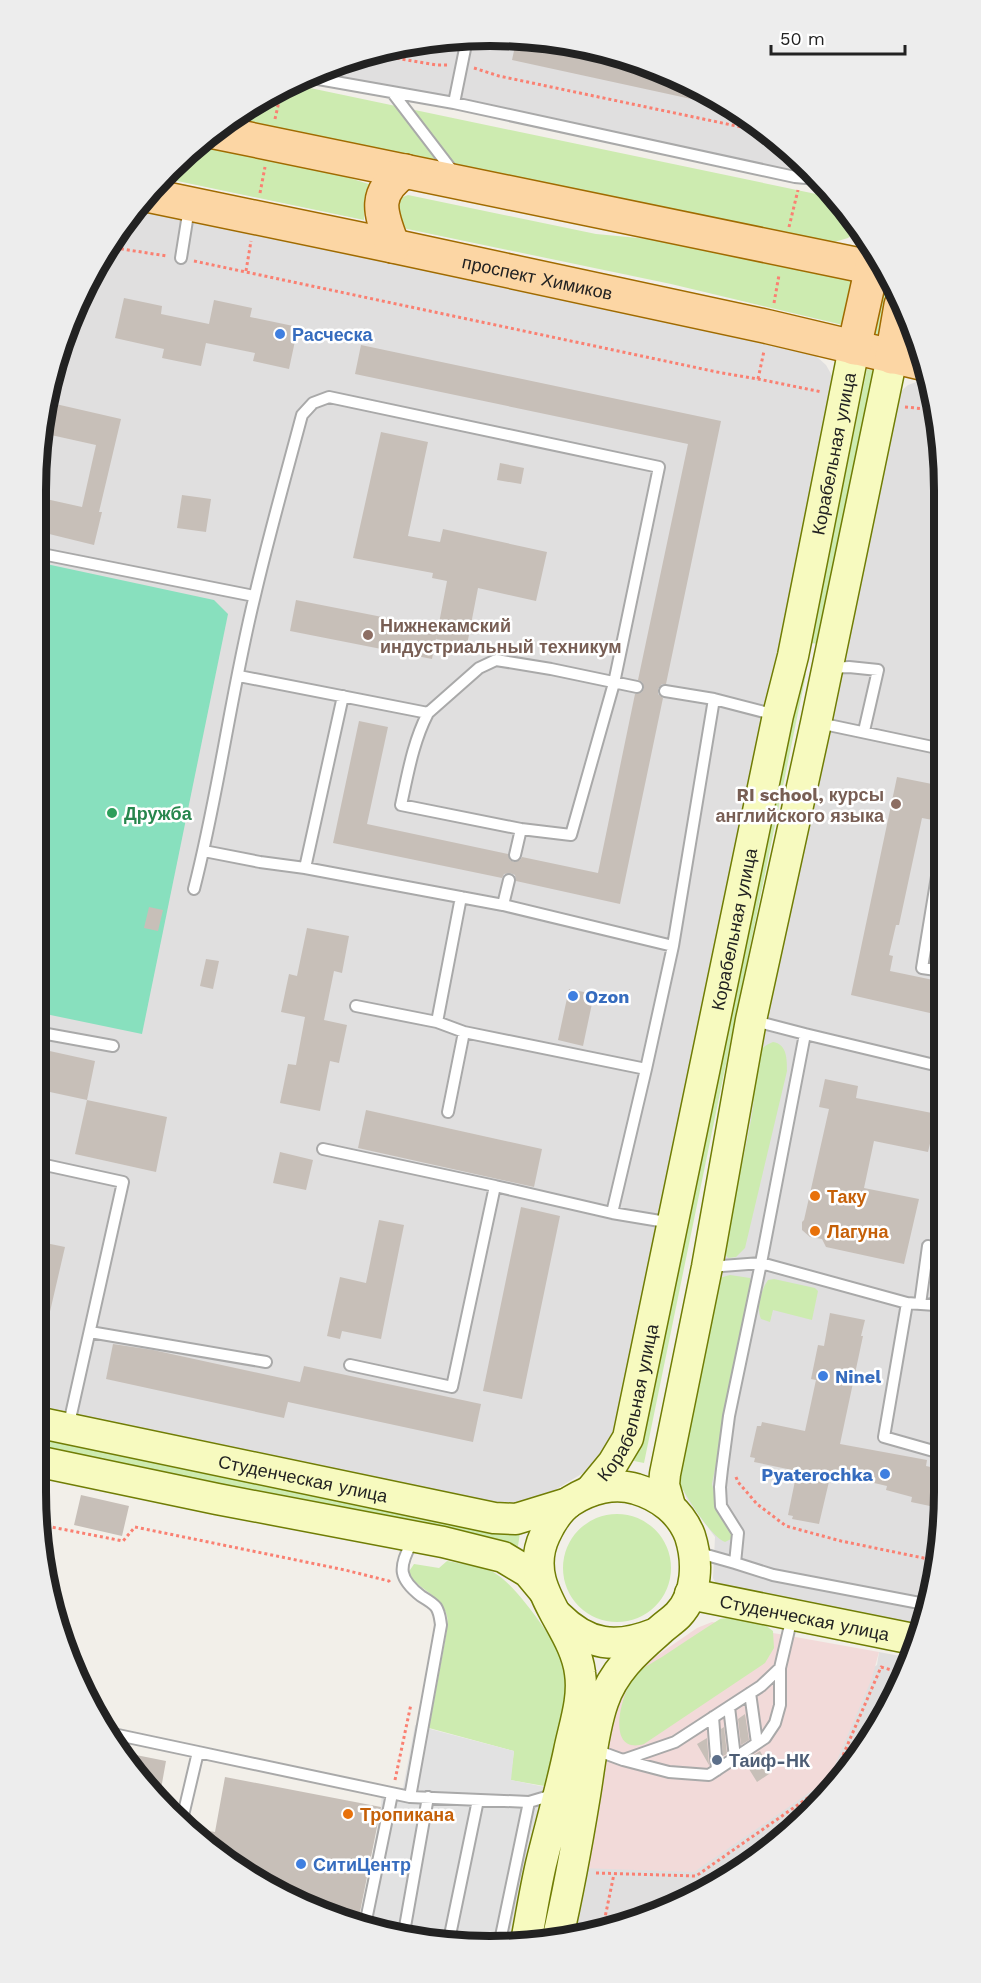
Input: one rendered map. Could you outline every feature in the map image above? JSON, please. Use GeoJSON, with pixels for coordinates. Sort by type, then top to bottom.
{"type":"FeatureCollection","features":[{"type":"Feature","properties":{"kind":"main road"},"geometry":{"type":"LineString","coordinates":[[225,134],[462,183],[871,262]]}},
{"type":"Feature","properties":{"kind":"main road"},"geometry":{"type":"LineString","coordinates":[[393,246],[381,216],[381,206],[395,178],[405,171]]}},
{"type":"Feature","properties":{"kind":"main road","name":"проспект Химиков"},"geometry":{"type":"LineString","coordinates":[[158,197],[758,324],[915,362]]}},
{"type":"Feature","properties":{"kind":"main road","name":"Корабельная улица"},"geometry":{"type":"LineString","coordinates":[[526,1935],[541,1865],[561,1790],[580,1696],[580,1672],[574,1649],[549,1601],[538,1566],[542,1542],[552,1521],[613,1463],[628,1438],[778,715],[793,656],[854,348],[875,269]]}},
{"type":"Feature","properties":{"kind":"main road","name":"Корабельная улица"},"geometry":{"type":"LineString","coordinates":[[670,1506],[664,1485],[665,1474],[707,1267],[751,1020],[828,666],[899,316]]}},
{"type":"Feature","properties":{"kind":"main road"},"geometry":{"type":"LineString","coordinates":[[793,656],[828,666]]}},
{"type":"Feature","properties":{"kind":"main road","name":"Студенческая улица"},"geometry":{"type":"LineString","coordinates":[[46,1424],[494,1518],[516,1519],[579,1497]]}},
{"type":"Feature","properties":{"kind":"main road","name":"Студенческая улица"},"geometry":{"type":"LineString","coordinates":[[46,1463],[217,1499],[443,1542],[503,1557],[528,1572],[549,1601]]}},
{"type":"Feature","properties":{"kind":"main road","name":"Корабельная улица"},"geometry":{"type":"LineString","coordinates":[[559,1931],[573,1871],[603,1702],[614,1677],[631,1656],[680,1614],[693,1590],[696,1562],[687,1527],[670,1506],[652,1494],[632,1487],[611,1486],[579,1497]]}},
{"type":"Feature","properties":{"kind":"main road","name":"Студенческая улица"},"geometry":{"type":"LineString","coordinates":[[690,1594],[910,1638]]}},
{"type":"Feature","properties":{"kind":"main road","name":"Корабельная улица"},"geometry":{"type":"LineString","coordinates":[[549,1601],[570,1628],[589,1638],[610,1644],[634,1642],[656,1633]]}},
{"type":"Feature","properties":{"kind":"lane"},"geometry":{"type":"LineString","coordinates":[[454,103],[465,47]]}},
{"type":"Feature","properties":{"kind":"lane"},"geometry":{"type":"LineString","coordinates":[[322,80],[454,103],[805,178]]}},
{"type":"Feature","properties":{"kind":"lane"},"geometry":{"type":"LineString","coordinates":[[392,92],[462,183]]}},
{"type":"Feature","properties":{"kind":"lane"},"geometry":{"type":"LineString","coordinates":[[181,258],[190,205]]}},
{"type":"Feature","properties":{"kind":"lane"},"geometry":{"type":"LineString","coordinates":[[194,889],[204,851],[254,596],[302,415],[313,403],[329,397],[659,467],[614,683],[571,835],[521,829],[401,805],[413,749],[428,713],[479,668],[495,660],[551,669],[614,683],[637,687]]}},
{"type":"Feature","properties":{"kind":"lane"},"geometry":{"type":"LineString","coordinates":[[46,555],[254,596]]}},
{"type":"Feature","properties":{"kind":"lane"},"geometry":{"type":"LineString","coordinates":[[828,666],[878,670],[864,731]]}},
{"type":"Feature","properties":{"kind":"lane"},"geometry":{"type":"LineString","coordinates":[[238,675],[428,713]]}},
{"type":"Feature","properties":{"kind":"lane"},"geometry":{"type":"LineString","coordinates":[[665,691],[714,699],[778,715]]}},
{"type":"Feature","properties":{"kind":"lane"},"geometry":{"type":"LineString","coordinates":[[305,868],[344,696]]}},
{"type":"Feature","properties":{"kind":"lane"},"geometry":{"type":"LineString","coordinates":[[612,1213],[673,946],[714,699]]}},
{"type":"Feature","properties":{"kind":"lane"},"geometry":{"type":"LineString","coordinates":[[816,723],[934,746]]}},
{"type":"Feature","properties":{"kind":"lane"},"geometry":{"type":"LineString","coordinates":[[515,855],[521,829]]}},
{"type":"Feature","properties":{"kind":"lane"},"geometry":{"type":"LineString","coordinates":[[204,851],[503,905],[673,946]]}},
{"type":"Feature","properties":{"kind":"lane"},"geometry":{"type":"LineString","coordinates":[[503,905],[509,880]]}},
{"type":"Feature","properties":{"kind":"lane"},"geometry":{"type":"LineString","coordinates":[[934,895],[922,968],[934,970]]}},
{"type":"Feature","properties":{"kind":"lane"},"geometry":{"type":"LineString","coordinates":[[437,1022],[461,897]]}},
{"type":"Feature","properties":{"kind":"lane"},"geometry":{"type":"LineString","coordinates":[[356,1006],[437,1022],[464,1032],[646,1069]]}},
{"type":"Feature","properties":{"kind":"lane"},"geometry":{"type":"LineString","coordinates":[[751,1020],[934,1064]]}},
{"type":"Feature","properties":{"kind":"lane"},"geometry":{"type":"LineString","coordinates":[[448,1112],[464,1032]]}},
{"type":"Feature","properties":{"kind":"lane"},"geometry":{"type":"LineString","coordinates":[[46,1034],[113,1046]]}},
{"type":"Feature","properties":{"kind":"lane"},"geometry":{"type":"LineString","coordinates":[[735,1563],[738,1533],[721,1506],[720,1487],[729,1416],[805,1034]]}},
{"type":"Feature","properties":{"kind":"lane"},"geometry":{"type":"LineString","coordinates":[[323,1149],[612,1213],[672,1224]]}},
{"type":"Feature","properties":{"kind":"lane"},"geometry":{"type":"LineString","coordinates":[[46,1165],[123,1182],[68,1429]]}},
{"type":"Feature","properties":{"kind":"lane"},"geometry":{"type":"LineString","coordinates":[[350,1365],[452,1387],[495,1186]]}},
{"type":"Feature","properties":{"kind":"lane"},"geometry":{"type":"LineString","coordinates":[[920,1304],[928,1246]]}},
{"type":"Feature","properties":{"kind":"lane"},"geometry":{"type":"LineString","coordinates":[[707,1267],[761,1263],[907,1302],[934,1305]]}},
{"type":"Feature","properties":{"kind":"lane"},"geometry":{"type":"LineString","coordinates":[[907,1302],[884,1437],[934,1451]]}},
{"type":"Feature","properties":{"kind":"lane"},"geometry":{"type":"LineString","coordinates":[[90,1332],[266,1362]]}},
{"type":"Feature","properties":{"kind":"lane"},"geometry":{"type":"LineString","coordinates":[[410,1797],[441,1625],[440,1613],[435,1606],[412,1589],[404,1580],[402,1571],[404,1558],[411,1544],[443,1542]]}},
{"type":"Feature","properties":{"kind":"lane"},"geometry":{"type":"LineString","coordinates":[[695,1552],[773,1575],[920,1603]]}},
{"type":"Feature","properties":{"kind":"lane"},"geometry":{"type":"LineString","coordinates":[[593,1749],[623,1760],[669,1772],[710,1775],[765,1738],[775,1723],[780,1705],[780,1668],[793,1615]]}},
{"type":"Feature","properties":{"kind":"lane"},"geometry":{"type":"LineString","coordinates":[[623,1760],[675,1742],[761,1686],[780,1668]]}},
{"type":"Feature","properties":{"kind":"lane"},"geometry":{"type":"LineString","coordinates":[[750,1693],[757,1743]]}},
{"type":"Feature","properties":{"kind":"lane"},"geometry":{"type":"LineString","coordinates":[[729,1707],[735,1757]]}},
{"type":"Feature","properties":{"kind":"lane"},"geometry":{"type":"LineString","coordinates":[[713,1717],[717,1770]]}},
{"type":"Feature","properties":{"kind":"lane"},"geometry":{"type":"LineString","coordinates":[[119,1735],[410,1797],[529,1802],[554,1796],[561,1790]]}},
{"type":"Feature","properties":{"kind":"lane"},"geometry":{"type":"LineString","coordinates":[[184,1812],[198,1752]]}},
{"type":"Feature","properties":{"kind":"lane"},"geometry":{"type":"LineString","coordinates":[[366,1918],[392,1794]]}},
{"type":"Feature","properties":{"kind":"lane"},"geometry":{"type":"LineString","coordinates":[[405,1928],[428,1797]]}},
{"type":"Feature","properties":{"kind":"lane"},"geometry":{"type":"LineString","coordinates":[[450,1935],[477,1800]]}},
{"type":"Feature","properties":{"kind":"lane"},"geometry":{"type":"LineString","coordinates":[[501,1936],[529,1802]]}},
{"type":"Feature","properties":{"kind":"path"},"geometry":{"type":"LineString","coordinates":[[394,58],[436,65],[462,65],[499,76],[747,128]]}},
{"type":"Feature","properties":{"kind":"path"},"geometry":{"type":"LineString","coordinates":[[246,272],[269,143],[279,100]]}},
{"type":"Feature","properties":{"kind":"path"},"geometry":{"type":"LineString","coordinates":[[118,248],[181,258],[717,372]]}},
{"type":"Feature","properties":{"kind":"path"},"geometry":{"type":"LineString","coordinates":[[735,1472],[738,1482],[757,1504],[786,1526],[841,1541],[929,1559]]}},
{"type":"Feature","properties":{"kind":"path"},"geometry":{"type":"LineString","coordinates":[[47,1526],[123,1541],[135,1527],[345,1570],[389,1581],[395,1589]]}},
{"type":"Feature","properties":{"kind":"path"},"geometry":{"type":"LineString","coordinates":[[837,1770],[881,1668],[897,1672]]}},
{"type":"Feature","properties":{"kind":"path"},"geometry":{"type":"LineString","coordinates":[[392,1794],[411,1701]]}},
{"type":"Feature","properties":{"kind":"path"},"geometry":{"type":"LineString","coordinates":[[592,1873],[696,1876],[819,1790]]}},
{"type":"Feature","properties":{"kind":"path"},"geometry":{"type":"LineString","coordinates":[[604,1921],[614,1874]]}},
{"type":"Feature","properties":{"kind":"shaded area"},"geometry":{"type":"Polygon","coordinates":[[[461,47],[520,47],[577,55],[633,70],[687,92],[761,138],[804,177],[324,79],[404,55],[461,47]]]}},
{"type":"Feature","properties":{"kind":"shaded area"},"geometry":{"type":"Polygon","coordinates":[[[150,206],[644,310],[816,356],[826,365],[834,379],[613,1442],[593,1467],[535,1502],[517,1509],[46,1415],[47,461],[55,404],[80,321],[106,268],[150,206]]]}},
{"type":"Feature","properties":{"kind":"shaded area"},"geometry":{"type":"Polygon","coordinates":[[[920,381],[934,461],[934,1522],[926,1579],[913,1629],[718,1588],[713,1578],[715,1537],[687,1499],[674,1467],[673,1456],[898,394],[908,385],[920,381]]]}},
{"type":"Feature","properties":{"kind":"shaded area"},"geometry":{"type":"Polygon","coordinates":[[[712,1622],[879,1652],[872,1678],[829,1779],[694,1872],[580,1868],[616,1701],[636,1670],[697,1628],[712,1622]]]}},
{"type":"Feature","properties":{"kind":"shaded area"},"geometry":{"type":"Polygon","coordinates":[[[879,1652],[903,1657],[875,1714],[843,1763],[804,1806],[761,1845],[712,1877],[660,1903],[633,1913],[567,1930],[580,1868],[877,1665],[879,1652]]]}},
{"type":"Feature","properties":{"kind":"shaded area"},"geometry":{"type":"Polygon","coordinates":[[[415,1725],[514,1751],[511,1780],[555,1789],[522,1936],[461,1936],[433,1933],[361,1917],[381,1808],[382,1786],[403,1788],[415,1725]]]}},
{"type":"Feature","properties":{"kind":"green space"},"geometry":{"type":"Polygon","coordinates":[[[305,87],[819,193],[853,234],[848,238],[831,243],[243,121],[305,87]]]}},
{"type":"Feature","properties":{"kind":"green space"},"geometry":{"type":"Polygon","coordinates":[[[212,145],[302,163],[375,186],[366,202],[364,220],[174,180],[212,145]]]}},
{"type":"Feature","properties":{"kind":"green space"},"geometry":{"type":"Polygon","coordinates":[[[408,195],[596,234],[680,242],[853,281],[843,325],[671,284],[393,226],[398,199],[408,195]]]}},
{"type":"Feature","properties":{"kind":"green space"},"geometry":{"type":"Polygon","coordinates":[[[882,292],[888,293],[882,335],[873,334],[882,292]]]}},
{"type":"Feature","properties":{"kind":"green space"},"geometry":{"type":"Polygon","coordinates":[[[867,369],[875,371],[819,644],[811,643],[867,369]]]}},
{"type":"Feature","properties":{"kind":"green space","name":"Дружба"},"geometry":{"type":"Polygon","coordinates":[[[46,564],[214,600],[228,614],[142,1034],[46,1014],[46,564]]]}},
{"type":"Feature","properties":{"kind":"green space"},"geometry":{"type":"Polygon","coordinates":[[[797,673],[806,674],[644,1463],[634,1461],[797,673]]]}},
{"type":"Feature","properties":{"kind":"green space"},"geometry":{"type":"Polygon","coordinates":[[[773,1042],[778,1043],[784,1049],[787,1071],[745,1248],[736,1257],[728,1258],[721,1248],[750,1126],[754,1072],[761,1050],[773,1042]]]}},
{"type":"Feature","properties":{"kind":"green space"},"geometry":{"type":"Polygon","coordinates":[[[730,1275],[750,1278],[752,1282],[712,1484],[716,1501],[731,1531],[731,1539],[725,1542],[704,1522],[682,1489],[674,1472],[716,1279],[730,1275]]]}},
{"type":"Feature","properties":{"kind":"green space"},"geometry":{"type":"Polygon","coordinates":[[[774,1279],[815,1288],[818,1291],[812,1320],[773,1310],[770,1322],[761,1319],[759,1304],[761,1294],[768,1280],[774,1279]]]}},
{"type":"Feature","properties":{"kind":"green space"},"geometry":{"type":"Polygon","coordinates":[[[46,1435],[520,1533],[518,1546],[46,1449],[46,1435]]]}},
{"type":"Feature","properties":{"kind":"green space"},"geometry":{"type":"Polygon","coordinates":[[[617,1514],[638,1518],[655,1530],[667,1547],[671,1568],[667,1589],[655,1606],[638,1618],[617,1622],[596,1618],[579,1606],[567,1589],[563,1568],[567,1547],[579,1530],[596,1518],[617,1514]]]}},
{"type":"Feature","properties":{"kind":"green space"},"geometry":{"type":"Polygon","coordinates":[[[447,1561],[482,1568],[503,1579],[525,1602],[571,1671],[550,1787],[510,1780],[514,1751],[429,1728],[447,1630],[447,1618],[440,1603],[408,1573],[414,1564],[439,1568],[447,1561]]]}},
{"type":"Feature","properties":{"kind":"green space"},"geometry":{"type":"Polygon","coordinates":[[[720,1619],[765,1625],[773,1631],[774,1648],[765,1663],[644,1744],[631,1745],[624,1740],[620,1731],[619,1719],[626,1692],[637,1673],[720,1619]]]}},
{"type":"Feature","properties":{"kind":"building"},"geometry":{"type":"Polygon","coordinates":[[[515,47],[577,55],[633,70],[687,92],[705,102],[512,60],[515,47]]]}},
{"type":"Feature","properties":{"kind":"building"},"geometry":{"type":"Polygon","coordinates":[[[124,298],[162,306],[161,314],[209,324],[214,300],[252,308],[250,317],[298,327],[289,369],[253,361],[255,353],[206,343],[201,366],[162,358],[164,349],[115,338],[124,298]]]}},
{"type":"Feature","properties":{"kind":"building"},"geometry":{"type":"Polygon","coordinates":[[[361,345],[721,421],[666,684],[662,684],[658,689],[658,694],[663,698],[620,904],[516,881],[515,875],[510,873],[504,874],[502,878],[333,843],[359,721],[388,727],[367,824],[508,854],[510,860],[514,862],[522,857],[598,873],[635,694],[642,692],[644,688],[642,682],[638,680],[688,444],[355,374],[361,345]]]}},
{"type":"Feature","properties":{"kind":"building"},"geometry":{"type":"Polygon","coordinates":[[[55,404],[121,419],[99,512],[102,512],[94,545],[46,533],[46,499],[82,507],[96,445],[50,435],[55,404]]]}},
{"type":"Feature","properties":{"kind":"building"},"geometry":{"type":"Polygon","coordinates":[[[381,432],[428,442],[408,536],[440,542],[443,529],[547,552],[536,601],[478,588],[467,645],[436,639],[447,581],[432,578],[433,573],[353,558],[381,432]]]}},
{"type":"Feature","properties":{"kind":"building"},"geometry":{"type":"Polygon","coordinates":[[[500,463],[524,468],[521,484],[497,480],[500,463]]]}},
{"type":"Feature","properties":{"kind":"building"},"geometry":{"type":"Polygon","coordinates":[[[182,495],[211,499],[206,532],[177,528],[182,495]]]}},
{"type":"Feature","properties":{"kind":"building"},"geometry":{"type":"Polygon","coordinates":[[[296,600],[438,628],[432,659],[290,631],[296,600]]]}},
{"type":"Feature","properties":{"kind":"building"},"geometry":{"type":"Polygon","coordinates":[[[897,777],[934,784],[934,820],[922,818],[899,925],[896,925],[889,955],[893,956],[890,971],[934,980],[934,1014],[851,995],[897,777]]]}},
{"type":"Feature","properties":{"kind":"building"},"geometry":{"type":"Polygon","coordinates":[[[149,907],[163,910],[158,931],[144,928],[149,907]]]}},
{"type":"Feature","properties":{"kind":"building"},"geometry":{"type":"Polygon","coordinates":[[[307,928],[349,936],[342,973],[334,971],[324,1020],[347,1025],[339,1063],[330,1061],[320,1111],[280,1103],[288,1064],[296,1065],[305,1017],[281,1012],[289,974],[297,976],[307,928]]]}},
{"type":"Feature","properties":{"kind":"building"},"geometry":{"type":"Polygon","coordinates":[[[206,959],[219,961],[213,989],[200,986],[206,959]]]}},
{"type":"Feature","properties":{"kind":"building"},"geometry":{"type":"Polygon","coordinates":[[[569,989],[594,994],[583,1046],[558,1040],[569,989]]]}},
{"type":"Feature","properties":{"kind":"building"},"geometry":{"type":"Polygon","coordinates":[[[46,1050],[95,1061],[87,1100],[46,1091],[46,1050]]]}},
{"type":"Feature","properties":{"kind":"building"},"geometry":{"type":"Polygon","coordinates":[[[825,1079],[858,1086],[856,1098],[934,1113],[934,1127],[928,1152],[874,1141],[864,1188],[919,1199],[904,1264],[826,1247],[822,1239],[810,1237],[802,1230],[829,1109],[819,1107],[825,1079]]]}},
{"type":"Feature","properties":{"kind":"building"},"geometry":{"type":"Polygon","coordinates":[[[87,1100],[167,1117],[156,1172],[75,1154],[87,1100]]]}},
{"type":"Feature","properties":{"kind":"building"},"geometry":{"type":"Polygon","coordinates":[[[366,1110],[542,1149],[534,1187],[358,1148],[366,1110]]]}},
{"type":"Feature","properties":{"kind":"building"},"geometry":{"type":"Polygon","coordinates":[[[280,1152],[313,1160],[306,1190],[273,1183],[280,1152]]]}},
{"type":"Feature","properties":{"kind":"building"},"geometry":{"type":"Polygon","coordinates":[[[521,1207],[560,1216],[522,1399],[483,1391],[521,1207]]]}},
{"type":"Feature","properties":{"kind":"building"},"geometry":{"type":"Polygon","coordinates":[[[379,1220],[404,1225],[381,1339],[342,1331],[340,1339],[327,1336],[340,1277],[366,1283],[379,1220]]]}},
{"type":"Feature","properties":{"kind":"building"},"geometry":{"type":"Polygon","coordinates":[[[46,1243],[65,1247],[46,1329],[46,1243]]]}},
{"type":"Feature","properties":{"kind":"building"},"geometry":{"type":"Polygon","coordinates":[[[830,1313],[865,1320],[840,1444],[927,1460],[926,1466],[934,1468],[934,1507],[911,1502],[912,1497],[886,1490],[887,1486],[831,1473],[819,1524],[792,1519],[793,1516],[788,1515],[797,1471],[754,1462],[755,1458],[750,1457],[757,1426],[761,1426],[762,1422],[805,1431],[816,1380],[811,1379],[818,1345],[824,1346],[830,1313]]]}},
{"type":"Feature","properties":{"kind":"building"},"geometry":{"type":"Polygon","coordinates":[[[113,1344],[153,1350],[300,1382],[304,1366],[481,1404],[473,1442],[288,1402],[284,1418],[106,1379],[113,1344]]]}},
{"type":"Feature","properties":{"kind":"building"},"geometry":{"type":"Polygon","coordinates":[[[81,1495],[129,1506],[122,1536],[74,1525],[81,1495]]]}},
{"type":"Feature","properties":{"kind":"building"},"geometry":{"type":"Polygon","coordinates":[[[745,1714],[749,1740],[741,1745],[738,1719],[745,1714]]]}},
{"type":"Feature","properties":{"kind":"building"},"geometry":{"type":"Polygon","coordinates":[[[724,1727],[727,1754],[723,1756],[721,1729],[724,1727]]]}},
{"type":"Feature","properties":{"kind":"building"},"geometry":{"type":"Polygon","coordinates":[[[707,1738],[709,1765],[697,1744],[707,1738]]]}},
{"type":"Feature","properties":{"kind":"building"},"geometry":{"type":"Polygon","coordinates":[[[760,1751],[772,1772],[757,1782],[744,1761],[760,1751]]]}},
{"type":"Feature","properties":{"kind":"building"},"geometry":{"type":"Polygon","coordinates":[[[132,1754],[166,1761],[161,1789],[132,1754]]]}},
{"type":"Feature","properties":{"kind":"building","name":"СитиЦентр"},"geometry":{"type":"Polygon","coordinates":[[[225,1777],[381,1807],[359,1916],[321,1903],[268,1877],[220,1845],[203,1830],[215,1832],[225,1777]]]}},
{"type":"Feature","properties":{"kind":"place","name":"Расческа"},"geometry":{"type":"Point","coordinates":[280,334]}},
{"type":"Feature","properties":{"kind":"place","name":"Нижнекамский индустриальный техникум"},"geometry":{"type":"Point","coordinates":[368,635]}},
{"type":"Feature","properties":{"kind":"place","name":"RI school, курсы английского языка"},"geometry":{"type":"Point","coordinates":[896,804]}},
{"type":"Feature","properties":{"kind":"place","name":"Дружба"},"geometry":{"type":"Point","coordinates":[112,813]}},
{"type":"Feature","properties":{"kind":"place","name":"Ozon"},"geometry":{"type":"Point","coordinates":[573,996]}},
{"type":"Feature","properties":{"kind":"place","name":"Таку"},"geometry":{"type":"Point","coordinates":[815,1196]}},
{"type":"Feature","properties":{"kind":"place","name":"Лагуна"},"geometry":{"type":"Point","coordinates":[815,1231]}},
{"type":"Feature","properties":{"kind":"place","name":"Ninel"},"geometry":{"type":"Point","coordinates":[823,1376]}},
{"type":"Feature","properties":{"kind":"place","name":"Pyaterochka"},"geometry":{"type":"Point","coordinates":[885,1474]}},
{"type":"Feature","properties":{"kind":"place","name":"Таиф-НК"},"geometry":{"type":"Point","coordinates":[717,1760]}},
{"type":"Feature","properties":{"kind":"place","name":"Тропикана"},"geometry":{"type":"Point","coordinates":[348,1814]}},
{"type":"Feature","properties":{"kind":"place","name":"СитиЦентр"},"geometry":{"type":"Point","coordinates":[301,1864]}}]}
